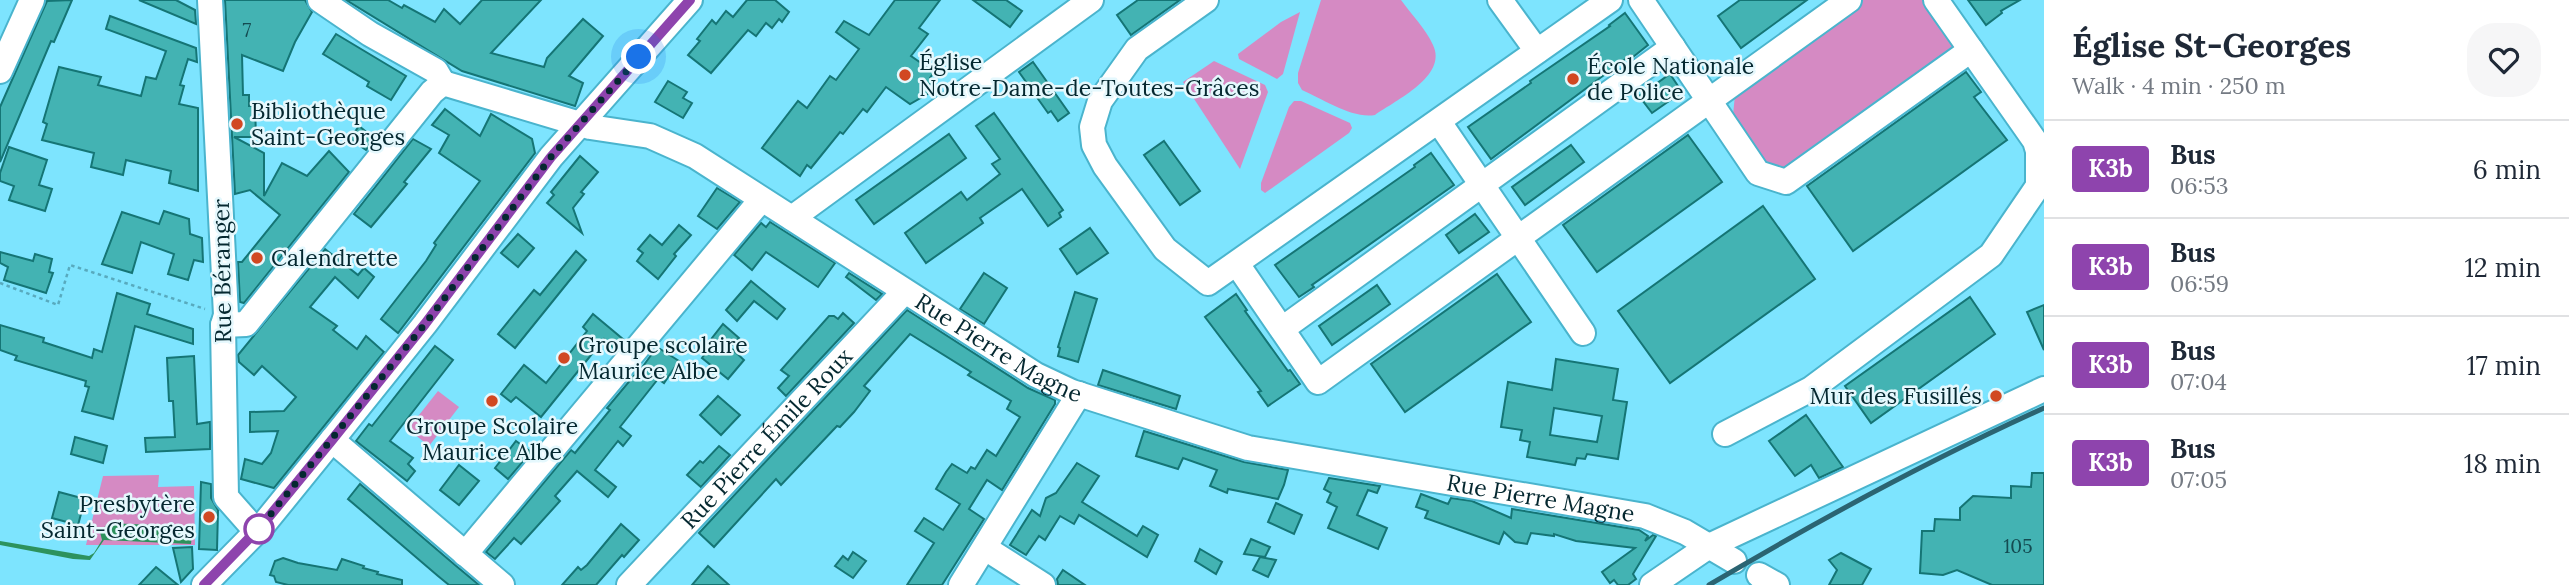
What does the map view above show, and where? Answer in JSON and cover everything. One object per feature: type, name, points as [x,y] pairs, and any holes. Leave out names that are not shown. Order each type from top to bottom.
[{"type":"street","points":[[0,71],[32,0]]},
{"type":"street","name":"Rue Béranger","points":[[210,0],[225,320],[226,497],[257,531]]},
{"type":"street","name":"Rue Pierre Magne","points":[[320,0],[370,34],[436,71],[443,83],[579,124],[650,136],[695,156],[1036,375],[1079,394],[1248,448],[1645,516],[1663,522],[1734,561]]},
{"type":"street","points":[[204,585],[226,576],[257,531],[425,324],[551,157],[690,0]]},
{"type":"street","points":[[792,218],[1091,0]]},
{"type":"street","points":[[1206,0],[1136,49],[1100,101],[1092,127],[1094,145],[1105,166],[1165,249],[1208,284],[1610,0]]},
{"type":"street","points":[[1500,0],[1537,51]]},
{"type":"street","points":[[1641,0],[1758,173],[1786,182],[1971,50]]},
{"type":"street","points":[[1237,264],[1318,382],[1849,0]]},
{"type":"street","points":[[1725,434],[1811,389],[1991,255],[2041,185],[2035,141],[1936,0]]},
{"type":"street","points":[[1282,329],[1673,47]]},
{"type":"street","points":[[225,320],[246,324],[423,102],[443,83]]},
{"type":"street","points":[[1439,122],[1583,333]]},
{"type":"street","points":[[466,554],[761,200]]},
{"type":"street","name":"Rue Pierre Émile Roux","points":[[629,585],[904,292]]},
{"type":"street","points":[[1652,585],[1709,546],[2044,389]]},
{"type":"street","points":[[961,585],[1079,394]]},
{"type":"street","points":[[332,440],[502,585]]},
{"type":"street","points":[[985,548],[1043,585]]},
{"type":"path","points":[[0,283],[58,305],[70,265],[225,320]]},
{"type":"shaded area","points":[[1321,0],[1401,0],[1433,45],[1436,56],[1427,77],[1375,115],[1347,111],[1302,90],[1298,83],[1298,73]]},
{"type":"shaded area","points":[[1863,0],[1924,0],[1956,47],[1789,174],[1769,168],[1733,115],[1735,95],[1742,87]]},
{"type":"shaded area","points":[[1300,12],[1283,74],[1277,79],[1239,59],[1238,54],[1281,22]]},
{"type":"shaded area","points":[[1214,61],[1265,85],[1268,92],[1240,169],[1183,82]]},
{"type":"shaded area","points":[[1294,101],[1301,101],[1350,123],[1352,128],[1349,133],[1265,193],[1261,190],[1261,183],[1289,107]]},
{"type":"shaded area","points":[[438,391],[459,407],[429,446],[408,429]]},
{"type":"shaded area","points":[[159,475],[158,487],[194,486],[195,545],[86,545],[103,476]]},
{"type":"shaded area","points":[[108,523],[177,526],[192,535],[191,544],[104,540],[90,560],[0,545],[0,541],[89,556],[102,540],[100,532]]},
{"type":"building","points":[[72,0],[54,42],[51,41],[0,162],[0,107],[47,1]]},
{"type":"building","points":[[139,0],[176,0],[195,10],[196,24]]},
{"type":"building","points":[[225,0],[305,0],[312,12],[283,71],[242,55],[243,95],[249,95],[249,106],[255,106],[256,137],[234,137],[264,153],[264,196],[282,163],[307,176],[329,151],[349,172],[244,303],[240,302],[238,262],[242,262],[280,215],[250,190],[235,194]]},
{"type":"building","points":[[346,0],[388,0],[402,8],[404,5],[435,22],[444,9],[460,24],[482,0],[541,0],[491,53],[544,67],[547,58],[583,19],[603,36],[569,76],[583,83],[575,106],[462,71]]},
{"type":"building","points":[[747,0],[775,0],[789,12],[782,22],[779,19],[772,28],[766,23],[756,36],[748,30],[711,73],[688,55],[712,20],[716,24],[726,11],[733,17]]},
{"type":"building","points":[[895,0],[940,0],[919,28],[928,34],[911,56],[934,72],[930,78],[931,92],[910,104],[886,87],[867,112],[863,109],[843,134],[840,132],[811,168],[807,165],[800,176],[762,148],[798,101],[807,108],[830,76],[836,80],[859,49],[836,32],[844,21],[869,35]]},
{"type":"building","points":[[973,0],[1006,0],[1022,11],[1010,27]]},
{"type":"building","points":[[1138,0],[1180,0],[1131,35],[1117,15]]},
{"type":"building","points":[[1740,0],[1807,0],[1741,48],[1718,16]]},
{"type":"building","points":[[1968,0],[2020,0],[2001,11],[2002,13],[1986,25]]},
{"type":"building","points":[[1625,13],[1648,45],[1491,159],[1468,127]]},
{"type":"building","points":[[110,16],[196,48],[197,62],[188,59],[180,85],[184,86],[179,104],[198,108],[198,191],[169,183],[171,171],[126,160],[123,175],[91,167],[94,153],[42,140],[47,124],[43,122],[59,67],[101,77],[98,85],[141,96],[146,77],[156,79],[166,51],[106,29]]},
{"type":"building","points":[[336,34],[406,76],[391,100],[367,86],[369,82],[323,54]]},
{"type":"building","points":[[1033,62],[1069,113],[1058,121],[1051,111],[1048,113],[1019,72]]},
{"type":"building","points":[[1966,72],[1981,92],[1974,97],[2007,140],[1853,251],[1807,186]]},
{"type":"building","points":[[1670,74],[1682,92],[1652,113],[1639,96]]},
{"type":"building","points":[[668,81],[687,92],[683,98],[692,103],[683,118],[655,102]]},
{"type":"building","points":[[445,109],[480,136],[491,114],[532,139],[535,153],[398,333],[381,319],[426,261],[436,245],[434,243],[480,181],[439,153],[449,135],[432,125]]},
{"type":"building","points":[[994,113],[1063,210],[1059,213],[1061,217],[1048,226],[1022,189],[980,218],[983,223],[926,263],[905,233],[961,192],[967,200],[1000,174],[992,164],[1000,159],[976,126]]},
{"type":"building","points":[[359,126],[375,139],[366,150],[350,139]]},
{"type":"building","points":[[949,134],[966,158],[874,224],[856,200]]},
{"type":"building","points":[[1688,135],[1722,182],[1597,272],[1563,225]]},
{"type":"building","points":[[413,139],[431,149],[404,182],[407,184],[371,227],[354,214]]},
{"type":"building","points":[[1164,141],[1200,191],[1180,205],[1144,155]]},
{"type":"building","points":[[1571,145],[1584,162],[1525,205],[1512,187]]},
{"type":"building","points":[[9,147],[47,160],[39,185],[52,189],[45,211],[9,200],[14,186],[0,181],[0,173]]},
{"type":"building","points":[[1431,153],[1454,185],[1312,285],[1314,287],[1299,297],[1275,265]]},
{"type":"building","points":[[580,156],[598,172],[581,192],[584,194],[573,208],[582,233],[547,203],[554,195],[551,192]]},
{"type":"building","points":[[717,188],[740,202],[717,229],[698,216]]},
{"type":"building","points":[[1763,206],[1815,279],[1670,383],[1618,311]]},
{"type":"building","points":[[164,211],[189,219],[190,234],[202,238],[203,262],[194,260],[188,280],[168,274],[174,254],[141,242],[132,273],[102,264],[122,212],[159,224]]},
{"type":"building","points":[[1475,214],[1489,232],[1459,253],[1446,235]]},
{"type":"building","points":[[770,222],[835,263],[818,287],[766,252],[752,270],[734,255],[761,223],[766,227]]},
{"type":"building","points":[[679,225],[691,235],[674,254],[676,256],[658,279],[637,261],[643,253],[638,249],[650,235],[662,245]]},
{"type":"building","points":[[1090,228],[1108,253],[1077,274],[1060,249]]},
{"type":"building","points":[[518,234],[534,248],[518,267],[501,253]]},
{"type":"building","points":[[325,249],[358,275],[364,268],[374,277],[358,298],[335,277],[310,307],[337,326],[333,330],[357,349],[366,336],[384,352],[274,488],[241,479],[245,459],[262,464],[271,453],[278,431],[250,432],[250,412],[284,411],[296,397],[262,366],[254,375],[239,362],[238,355]]},
{"type":"building","points":[[576,251],[586,260],[515,348],[498,334],[534,290],[540,295]]},
{"type":"building","points":[[0,252],[33,261],[35,254],[52,259],[49,272],[53,273],[46,293],[4,280],[8,267],[0,263]]},
{"type":"building","points":[[849,273],[882,294],[876,300],[846,277]]},
{"type":"building","points":[[984,273],[1007,288],[984,324],[960,309]]},
{"type":"building","points":[[1497,274],[1531,322],[1405,412],[1371,364]]},
{"type":"building","points":[[751,281],[785,309],[777,319],[754,301],[737,321],[726,310]]},
{"type":"building","points":[[1377,285],[1390,304],[1332,345],[1319,326]]},
{"type":"building","points":[[1075,292],[1097,299],[1078,362],[1058,356],[1058,347]]},
{"type":"building","points":[[117,293],[150,304],[147,314],[193,329],[193,344],[135,326],[113,419],[82,411],[89,387],[85,386],[86,381],[15,360],[17,356],[0,350],[0,325],[44,338],[43,342],[92,358],[94,349],[102,352]]},
{"type":"building","points":[[1236,294],[1247,310],[1245,311],[1300,384],[1268,406],[1258,392],[1261,391],[1205,317]]},
{"type":"building","points":[[1970,297],[1995,334],[1871,423],[1845,386]]},
{"type":"building","points":[[2044,305],[2044,350],[2027,312]]},
{"type":"building","points":[[907,310],[1028,388],[1055,400],[1002,490],[987,480],[969,509],[984,519],[942,585],[907,585],[934,543],[915,531],[924,518],[943,530],[960,504],[936,489],[946,472],[952,464],[967,473],[971,467],[975,469],[987,450],[996,456],[1020,417],[1007,409],[1011,401],[968,375],[971,372],[910,334],[864,386],[870,391],[854,412],[840,427],[837,426],[781,485],[776,479],[714,547],[699,533]]},
{"type":"building","points":[[843,313],[854,323],[786,396],[778,388],[789,376],[781,370],[829,316],[838,319]]},
{"type":"building","points":[[593,314],[624,340],[616,350],[604,339],[541,417],[516,397],[511,402],[501,394],[524,365],[546,383],[587,331],[583,327]]},
{"type":"building","points":[[723,324],[739,338],[730,347],[744,360],[728,379],[702,358]]},
{"type":"building","points":[[435,346],[453,360],[390,441],[413,458],[408,464],[415,471],[407,481],[356,441],[369,424],[372,426]]},
{"type":"building","points":[[657,347],[679,361],[664,383],[658,379],[620,427],[631,436],[623,446],[618,441],[595,470],[616,487],[608,497],[577,471],[555,496],[560,501],[521,544],[514,538],[495,559],[486,552],[571,450],[575,453],[610,410],[607,408]]},
{"type":"building","points":[[194,356],[197,424],[210,422],[210,449],[146,452],[145,438],[175,437],[173,401],[169,401],[167,358]]},
{"type":"building","points":[[1556,359],[1618,369],[1613,400],[1627,402],[1618,459],[1587,454],[1585,459],[1577,458],[1575,465],[1527,457],[1530,442],[1520,440],[1522,430],[1501,427],[1508,382],[1552,390]],"holes":[[[1554,408],[1602,416],[1597,442],[1550,435]]]},
{"type":"building","points":[[1103,370],[1180,396],[1176,409],[1098,385]]},
{"type":"building","points":[[718,396],[740,415],[721,435],[700,415]]},
{"type":"building","points":[[1806,415],[1843,467],[1819,478],[1811,465],[1795,476],[1769,441]]},
{"type":"building","points":[[1144,431],[1244,462],[1288,470],[1278,499],[1228,489],[1227,493],[1210,486],[1217,470],[1183,458],[1178,469],[1136,456]]},
{"type":"building","points":[[75,437],[107,446],[103,463],[71,454]]},
{"type":"building","points":[[516,441],[531,452],[508,479],[495,468]]},
{"type":"building","points":[[719,446],[730,455],[701,487],[687,475]]},
{"type":"building","points":[[1077,463],[1099,476],[1082,502],[1137,536],[1143,526],[1158,535],[1147,557],[1079,515],[1074,524],[1060,516],[1045,540],[1039,536],[1026,555],[1010,545],[1032,510],[1040,516],[1046,498],[1056,493]]},
{"type":"building","points":[[459,465],[479,481],[459,505],[440,490]]},
{"type":"building","points":[[2032,473],[2044,473],[2044,585],[1992,585],[1957,570],[1943,575],[1920,573],[1922,531],[1934,531],[1935,519],[1960,520],[1960,508],[1973,496],[2011,498],[2011,486],[2031,487]]},
{"type":"building","points":[[1329,478],[1380,486],[1377,493],[1368,490],[1357,515],[1387,528],[1378,549],[1328,528],[1337,507],[1327,502],[1331,493],[1324,489]]},
{"type":"building","name":"Presbytère Saint-Georges","points":[[201,482],[211,484],[211,498],[218,510],[217,550],[199,549]]},
{"type":"building","points":[[360,484],[479,585],[449,585],[438,576],[348,499]]},
{"type":"building","points":[[59,492],[85,499],[78,525],[52,518]]},
{"type":"building","points":[[1421,494],[1448,504],[1451,498],[1472,501],[1511,518],[1512,509],[1639,530],[1648,536],[1645,541],[1653,535],[1656,536],[1633,574],[1636,579],[1628,585],[1618,585],[1614,580],[1610,583],[1602,572],[1635,548],[1576,541],[1554,534],[1531,533],[1527,544],[1515,542],[1504,532],[1499,544],[1425,518],[1428,511],[1416,507]]},
{"type":"building","points":[[1276,503],[1302,515],[1294,534],[1268,522]]},
{"type":"building","points":[[621,524],[639,540],[624,557],[622,555],[596,585],[562,585],[578,567],[581,570],[587,565]]},
{"type":"building","points":[[1251,539],[1270,547],[1265,557],[1244,554]]},
{"type":"building","points":[[192,547],[193,569],[181,582],[173,548]]},
{"type":"building","points":[[1200,549],[1222,562],[1216,574],[1195,561]]},
{"type":"building","points":[[853,552],[866,561],[853,578],[835,566],[843,556],[848,560]]},
{"type":"building","points":[[1841,553],[1871,569],[1862,585],[1829,585],[1837,570],[1829,560]]},
{"type":"building","points":[[1260,557],[1276,560],[1268,577],[1253,570]]},
{"type":"building","points":[[283,558],[337,570],[342,559],[378,572],[377,574],[402,580],[402,585],[288,585],[276,582],[274,576],[270,575],[275,561]]},
{"type":"building","points":[[708,566],[729,585],[692,585]]},
{"type":"building","points":[[156,567],[178,585],[139,585]]},
{"type":"building","points":[[1063,570],[1085,585],[1058,585],[1057,579]]},
{"type":"railway","points":[[1709,585],[1874,492],[2044,408]]},
{"type":"bus line","name":"K3b","points":[[204,585],[263,524],[332,440],[425,324],[551,157],[690,0]]},
{"type":"place","name":"Église Notre-Dame-de-Toutes-Grâces","points":[[905,75]]},
{"type":"place","name":"École Nationale de Police","points":[[1573,79]]},
{"type":"place","name":"Bibliothèque Saint-Georges","points":[[237,124]]},
{"type":"place","name":"Calendrette","points":[[257,258]]},
{"type":"place","name":"Groupe scolaire Maurice Albe","points":[[564,358]]},
{"type":"place","name":"Mur des Fusillés","points":[[1996,396]]},
{"type":"place","name":"Groupe Scolaire Maurice Albe","points":[[492,401]]},
{"type":"place","name":"Presbytère Saint-Georges","points":[[209,517]]},
{"type":"route","points":[[259,529],[257,531],[425,324],[551,157],[639,57]]}]
